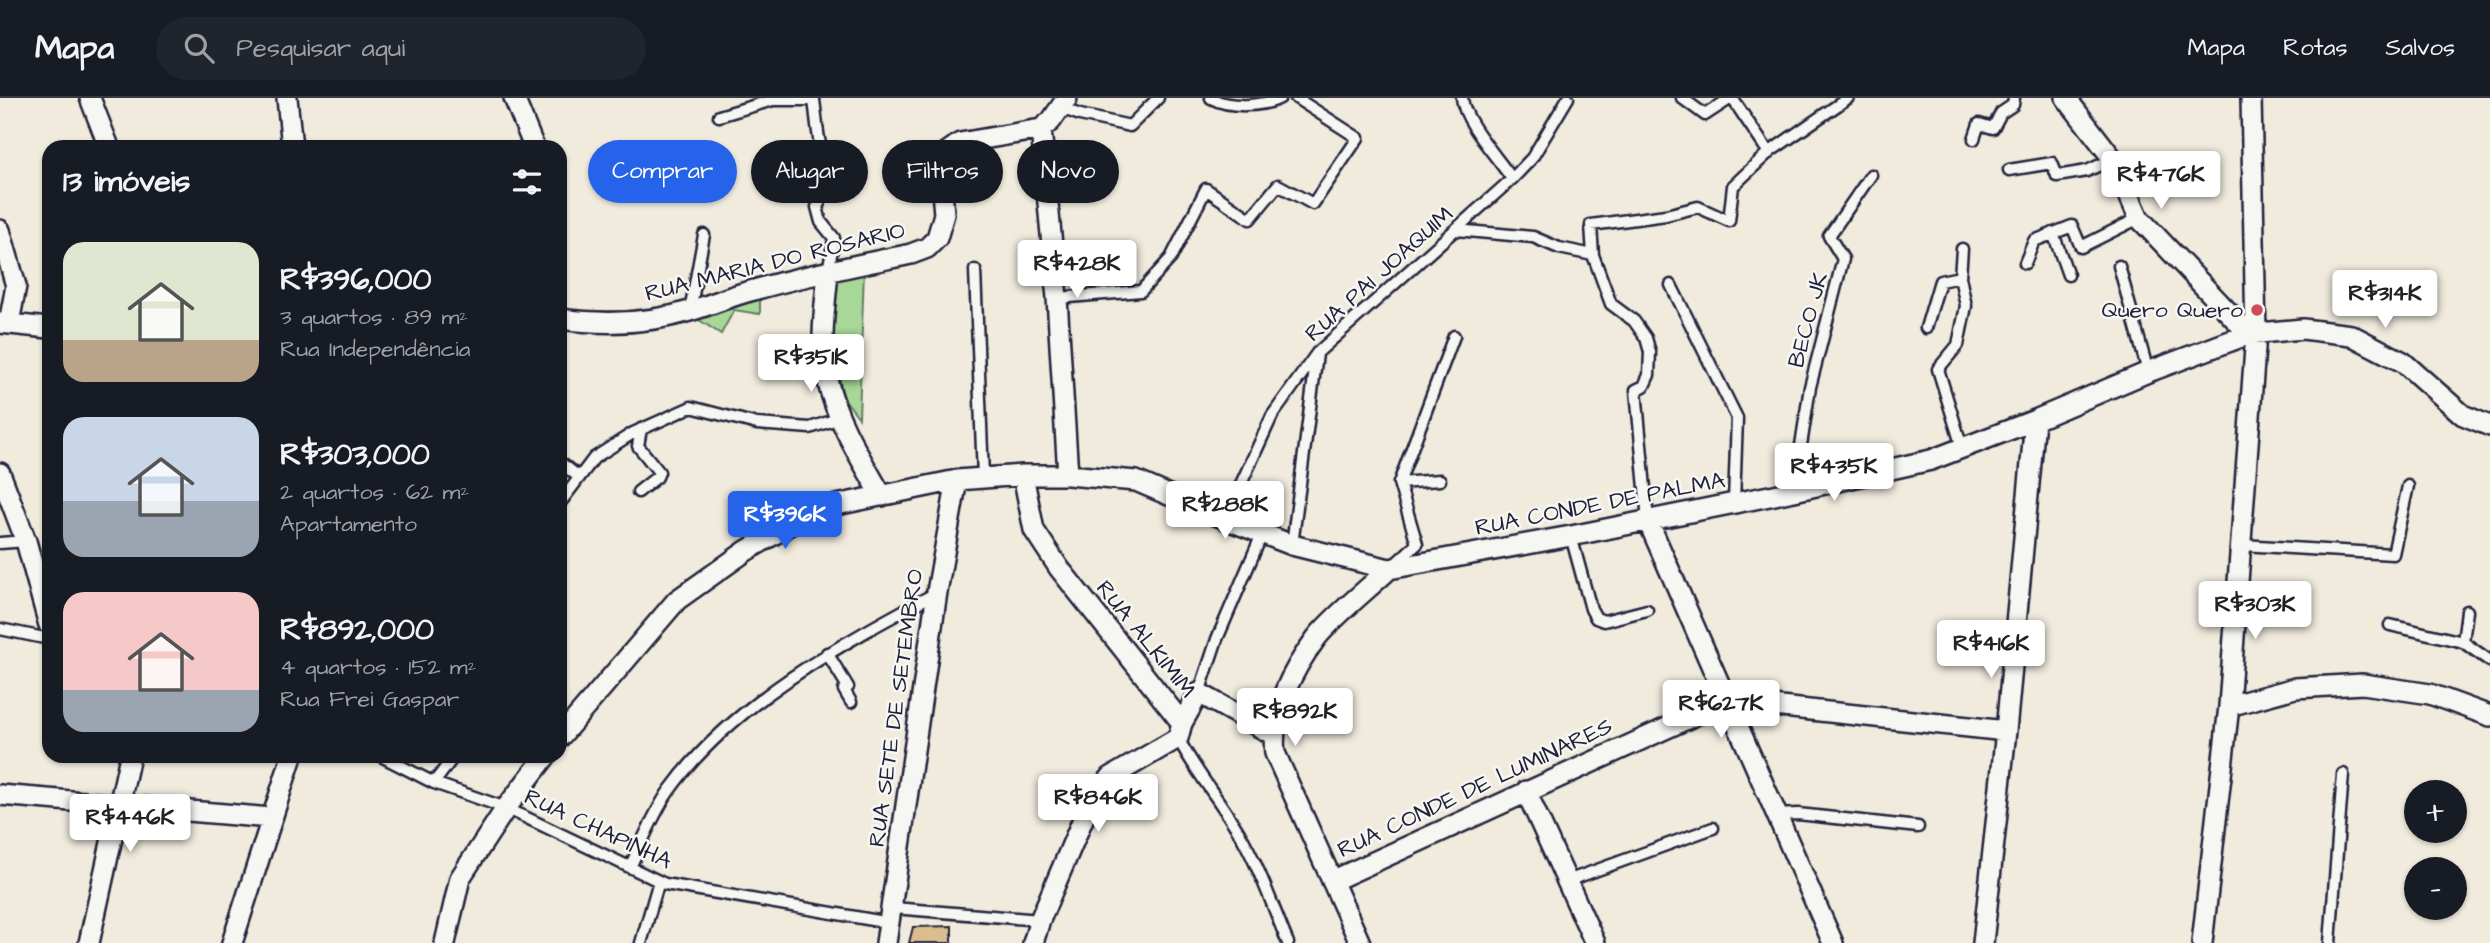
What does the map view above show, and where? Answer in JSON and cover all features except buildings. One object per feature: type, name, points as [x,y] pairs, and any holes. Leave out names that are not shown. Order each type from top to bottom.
[{"type":"street","points":[[90,98],[106,140]]},
{"type":"street","points":[[287,98],[291,140]]},
{"type":"street","points":[[514,98],[531,140]]},
{"type":"street","points":[[2066,98],[2113,159],[2139,218],[2253,334]]},
{"type":"street","points":[[2202,943],[2229,706],[2242,545],[2253,334],[2251,98]]},
{"type":"street","points":[[1064,103],[1051,121],[1041,129],[1057,298],[1068,475]]},
{"type":"street","name":"RUA MARIA DO ROSARIO","points":[[567,320],[620,323],[690,311],[754,289],[911,254],[927,248],[937,238],[944,214],[940,168],[946,153],[960,143],[1019,135],[1041,129]]},
{"type":"street","points":[[0,230],[16,286],[5,323],[42,327]]},
{"type":"street","points":[[828,272],[824,345],[827,378],[840,418],[882,496]]},
{"type":"street","name":"RUA CONDE DE PALMA","points":[[567,729],[677,600],[746,551],[817,509],[957,480],[1068,475],[1136,481],[1292,545],[1390,569],[1648,521],[1931,460],[2148,372],[2253,334],[2303,329],[2351,335],[2403,362],[2463,415],[2490,426]]},
{"type":"street","points":[[1983,943],[2035,420]]},
{"type":"street","points":[[0,473],[26,541],[42,599]]},
{"type":"street","name":"RUA ALKIMIM","points":[[1023,475],[1034,530],[1059,568],[1180,730]]},
{"type":"street","name":"RUA SETE DE SETEMBRO","points":[[886,943],[937,592],[957,480]]},
{"type":"street","points":[[1648,521],[1833,943]]},
{"type":"street","points":[[1360,943],[1275,753],[1272,734],[1286,687],[1318,636],[1390,569]]},
{"type":"street","points":[[2229,706],[2295,688],[2362,684],[2430,694],[2490,716]]},
{"type":"street","points":[[1033,943],[1040,919],[1088,805],[1111,777],[1180,730],[1199,693],[1272,734]]},
{"type":"street","points":[[1726,701],[2006,731]]},
{"type":"street","name":"RUA CONDE DE LUMINARES","points":[[1332,881],[1726,701]]},
{"type":"street","points":[[89,943],[129,763]]},
{"type":"street","points":[[232,943],[290,763]]},
{"type":"street","points":[[445,943],[460,878],[506,808],[541,763]]},
{"type":"street","points":[[1526,791],[1595,943]]},
{"type":"street","points":[[0,795],[271,818]]},
{"type":"lane","points":[[1064,103],[1130,126],[1158,98]]},
{"type":"lane","points":[[1211,98],[1251,105],[1280,98]]},
{"type":"lane","points":[[1057,298],[1141,291],[1171,258],[1206,189],[1250,219],[1278,185],[1313,204],[1359,138],[1296,98]]},
{"type":"lane","points":[[1462,98],[1480,136],[1512,179]]},
{"type":"lane","name":"RUA PAI JOAQUIM","points":[[1225,519],[1272,416],[1317,353],[1512,179],[1540,146],[1568,98]]},
{"type":"lane","points":[[1682,98],[1705,115],[1731,98],[1769,153]]},
{"type":"lane","points":[[1648,521],[1636,390],[1644,386],[1649,375],[1650,352],[1646,338],[1634,321],[1611,304],[1593,256],[1591,225],[1665,215],[1698,207],[1729,221],[1733,186],[1769,153],[1848,98]]},
{"type":"lane","points":[[1974,139],[1979,124],[1993,128],[2001,113],[2013,105],[2014,98]]},
{"type":"lane","points":[[719,116],[773,100],[815,99],[820,145],[828,169],[826,191],[817,207],[821,222],[834,238],[828,272]]},
{"type":"lane","points":[[2009,170],[2052,163],[2057,176],[2087,171],[2113,159]]},
{"type":"lane","name":"BECO JK","points":[[1794,491],[1810,387],[1843,259],[1829,236],[1871,175]]},
{"type":"lane","points":[[2025,264],[2034,241],[2053,233],[2072,226],[2081,247],[2139,218]]},
{"type":"lane","points":[[1456,230],[1533,237],[1559,248],[1593,256]]},
{"type":"lane","points":[[2053,233],[2068,275]]},
{"type":"lane","points":[[690,311],[704,235]]},
{"type":"lane","points":[[1962,249],[1960,277],[1966,306],[1958,345],[1938,369],[1962,447]]},
{"type":"lane","points":[[2119,265],[2148,372]]},
{"type":"lane","points":[[975,270],[983,477]]},
{"type":"lane","points":[[1926,328],[1940,281],[1960,277]]},
{"type":"lane","points":[[1671,285],[1737,418],[1734,502]]},
{"type":"lane","points":[[1390,569],[1417,544],[1399,483],[1454,336]]},
{"type":"lane","points":[[1292,545],[1317,353]]},
{"type":"lane","points":[[567,493],[594,458],[641,429],[691,407],[757,424],[810,428],[840,418]]},
{"type":"lane","points":[[638,492],[657,477],[659,472],[638,446],[641,429]]},
{"type":"lane","points":[[567,468],[579,477]]},
{"type":"lane","points":[[1399,483],[1440,480]]},
{"type":"lane","points":[[2242,545],[2393,554],[2408,486]]},
{"type":"lane","points":[[1199,693],[1217,639],[1263,533]]},
{"type":"lane","points":[[1571,536],[1591,609],[1596,618],[1604,621],[1647,610]]},
{"type":"lane","points":[[0,543],[26,541]]},
{"type":"lane","points":[[631,867],[668,792],[724,729],[827,653],[937,592]]},
{"type":"lane","points":[[2463,642],[2467,611]]},
{"type":"lane","points":[[2390,625],[2463,642],[2490,661]]},
{"type":"lane","points":[[0,629],[42,638]]},
{"type":"lane","points":[[827,653],[848,687],[844,690],[851,702]]},
{"type":"lane","name":"RUA ALKIMIM","points":[[1180,730],[1191,764],[1218,798],[1246,845],[1288,943]]},
{"type":"lane","name":"RUA CHAPINHA","points":[[394,763],[434,783],[506,808],[665,884],[892,915],[1040,919]]},
{"type":"lane","points":[[434,783],[449,763]]},
{"type":"lane","points":[[2330,943],[2343,774]]},
{"type":"lane","points":[[1776,815],[1798,814],[1918,827]]},
{"type":"lane","points":[[1567,881],[1713,828]]},
{"type":"lane","points":[[641,943],[659,881]]},
{"type":"green space","points":[[864,269],[859,418],[843,397],[832,335],[839,271]]},
{"type":"green space","points":[[760,293],[760,314],[734,310],[721,334],[696,318]]},
{"type":"place","name":"Quero Quero","points":[[2257,310]]}]
